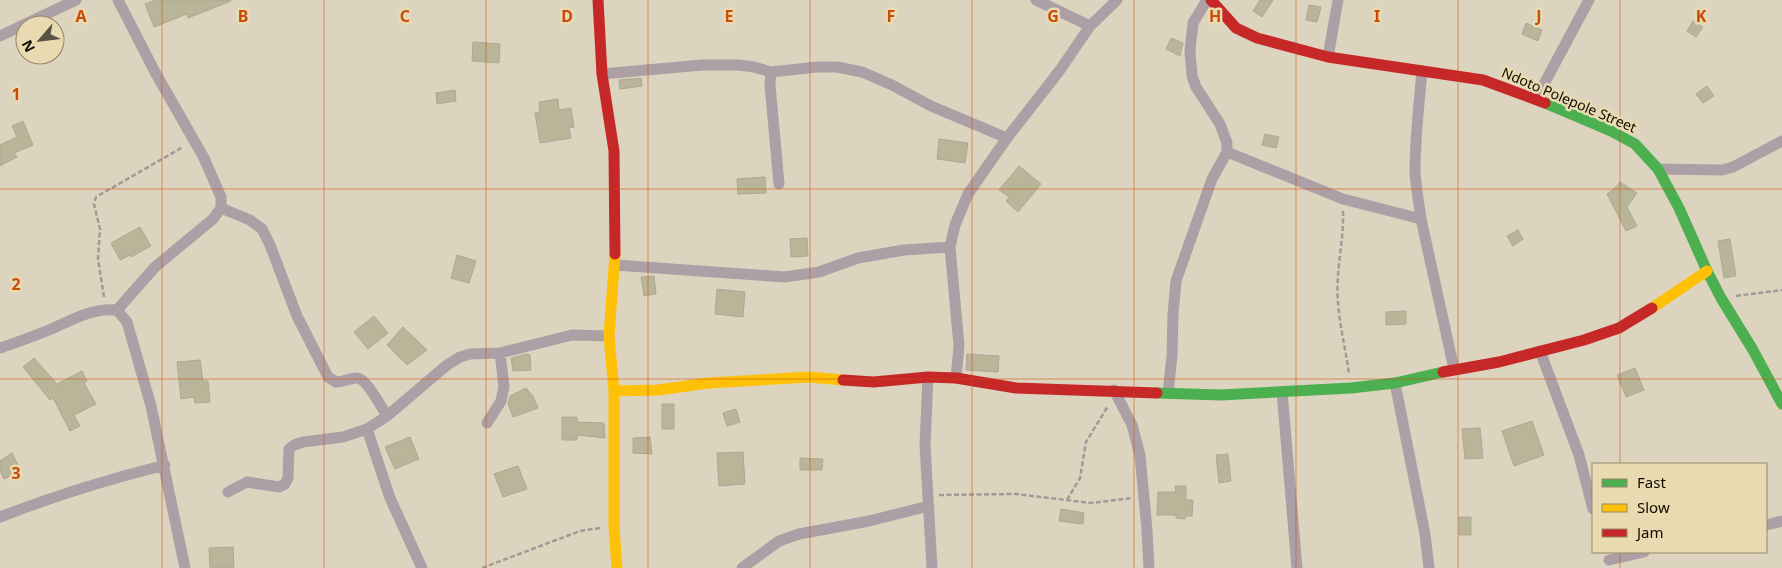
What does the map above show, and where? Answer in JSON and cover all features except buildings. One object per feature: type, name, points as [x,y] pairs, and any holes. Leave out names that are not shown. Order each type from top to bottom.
[{"type":"street","points":[[0,36],[76,0]]},
{"type":"street","points":[[0,348],[43,333],[93,311],[111,309],[155,267],[213,219],[221,208],[218,190],[194,140],[155,72],[118,0]]},
{"type":"street","points":[[598,0],[602,74],[614,152],[615,265],[609,336],[614,391],[616,459],[614,527],[617,568]]},
{"type":"street","points":[[1036,0],[1090,26]]},
{"type":"street","points":[[956,378],[959,346],[950,247],[955,225],[968,194],[1007,138],[1060,70],[1090,26],[1117,0]]},
{"type":"street","points":[[1168,392],[1176,281],[1212,179],[1227,152],[1227,143],[1220,124],[1196,87],[1192,76],[1190,51],[1193,23],[1209,0]]},
{"type":"street","name":"Ndoto Polepole Street","points":[[1209,0],[1236,28],[1282,46],[1328,56],[1483,80],[1536,99],[1611,131],[1635,144],[1658,169],[1679,208],[1721,298],[1781,399]]},
{"type":"street","points":[[1328,56],[1338,0]]},
{"type":"street","points":[[1536,99],[1590,0]]},
{"type":"street","points":[[602,74],[712,65],[746,66],[771,72],[817,67],[837,67],[862,72],[892,85],[930,106],[1007,138]]},
{"type":"street","points":[[1422,71],[1416,130],[1415,174],[1421,219],[1454,368]]},
{"type":"street","points":[[771,72],[770,86],[779,184]]},
{"type":"street","points":[[1658,169],[1722,170],[1734,167],[1782,141]]},
{"type":"street","points":[[1227,152],[1343,200],[1421,219]]},
{"type":"street","points":[[221,208],[250,220],[262,229],[297,316],[328,377],[336,382],[356,378],[362,380],[387,416]]},
{"type":"street","points":[[615,265],[785,277],[819,272],[858,258],[904,250],[950,247]]},
{"type":"street","points":[[614,391],[658,390],[708,383],[809,377],[874,382],[928,377],[956,378],[1016,388],[1221,395],[1351,388],[1394,383],[1454,368],[1499,362],[1584,340],[1619,328],[1707,271]]},
{"type":"street","points":[[111,309],[127,322],[151,406],[165,465],[185,568]]},
{"type":"street","points":[[228,492],[247,482],[279,487],[285,484],[288,478],[289,449],[294,445],[303,442],[343,437],[367,428],[387,416],[447,365],[460,357],[470,354],[500,353],[572,335],[609,336]]},
{"type":"street","points":[[1540,351],[1579,455],[1592,505]]},
{"type":"street","points":[[487,423],[501,401],[504,387],[500,353]]},
{"type":"street","points":[[928,377],[925,445],[932,568]]},
{"type":"street","points":[[1394,383],[1425,534],[1429,568]]},
{"type":"street","points":[[1115,392],[1132,425],[1140,456],[1149,568]]},
{"type":"street","points":[[1282,392],[1297,568]]},
{"type":"street","points":[[367,428],[390,498],[422,568]]},
{"type":"street","points":[[0,517],[72,492],[165,465]]},
{"type":"street","points":[[742,568],[779,541],[800,534],[869,521],[928,500]]},
{"type":"street","points":[[1767,525],[1782,521]]},
{"type":"street","points":[[1608,560],[1640,553]]},
{"type":"path","points":[[111,309],[98,259],[100,229],[94,204],[96,197],[194,140]]},
{"type":"path","points":[[1343,200],[1344,231],[1338,278],[1338,301],[1351,388]]},
{"type":"path","points":[[1721,298],[1782,290]]},
{"type":"path","points":[[1067,500],[1080,478],[1086,442],[1115,392]]},
{"type":"path","points":[[928,500],[1016,494],[1091,502],[1144,496]]},
{"type":"path","points":[[482,568],[580,531],[614,527]]},
{"type":"traffic: fast","points":[[1545,103],[1611,131],[1635,144],[1658,169],[1679,208],[1721,298],[1753,350],[1782,404]]},
{"type":"traffic: fast","points":[[1157,393],[1221,395],[1351,388],[1395,383],[1443,372]]},
{"type":"traffic: slow","points":[[615,254],[609,336],[614,391],[614,527],[617,568]]},
{"type":"traffic: slow","points":[[1652,308],[1707,271]]},
{"type":"traffic: slow","points":[[614,391],[658,390],[708,383],[809,377],[843,380]]},
{"type":"traffic: jam","points":[[598,0],[602,74],[614,151],[615,254]]},
{"type":"traffic: jam","points":[[1211,0],[1236,28],[1257,38],[1328,57],[1483,80],[1545,103]]},
{"type":"traffic: jam","points":[[1443,372],[1499,362],[1584,340],[1619,328],[1652,308]]},
{"type":"traffic: jam","points":[[843,380],[874,382],[928,377],[956,378],[1016,388],[1157,393]]}]
